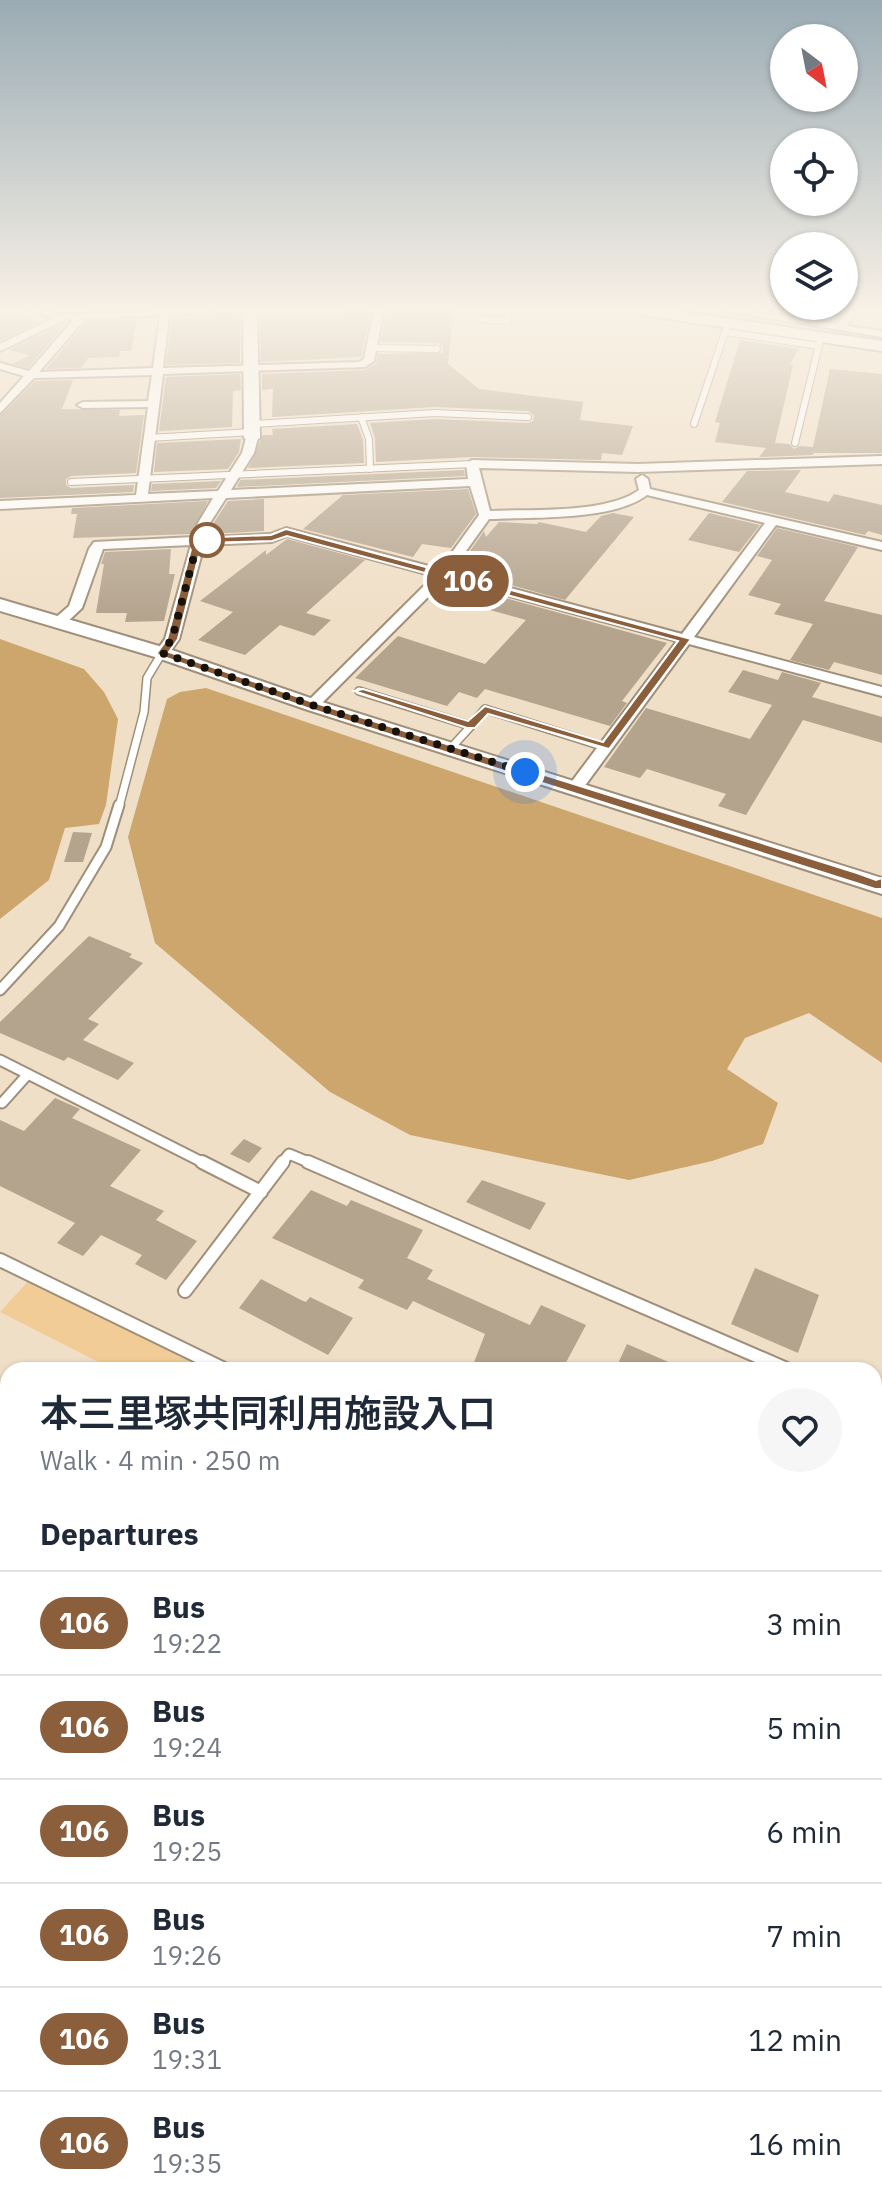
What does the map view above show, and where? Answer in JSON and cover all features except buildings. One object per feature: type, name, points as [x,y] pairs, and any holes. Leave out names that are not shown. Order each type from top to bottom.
[{"type":"street","points":[[142,497],[152,413]]},
{"type":"street","points":[[162,653],[172,639],[206,518],[252,446],[251,413]]},
{"type":"street","points":[[485,515],[472,464],[638,468],[882,460]]},
{"type":"street","points":[[485,515],[618,506],[641,498],[645,491],[638,468]]},
{"type":"street","points":[[0,505],[475,482]]},
{"type":"street","points":[[645,491],[882,546]]},
{"type":"street","points":[[312,705],[443,574],[485,515]]},
{"type":"street","points":[[575,788],[773,521]]},
{"type":"street","points":[[59,622],[75,608],[99,545],[272,538],[286,532],[882,692]]},
{"type":"street","points":[[0,605],[162,653],[312,705],[881,884]]},
{"type":"lane","points":[[148,438],[432,413]]},
{"type":"lane","points":[[437,413],[527,420],[529,413]]},
{"type":"lane","points":[[694,424],[697,413]]},
{"type":"lane","points":[[795,443],[802,413]]},
{"type":"lane","points":[[361,417],[369,439],[370,469]]},
{"type":"lane","points":[[71,482],[472,464]]},
{"type":"lane","points":[[0,990],[59,926],[106,847],[132,764],[144,712],[147,678],[162,653]]},
{"type":"lane","points":[[359,691],[471,726]]},
{"type":"lane","points":[[450,749],[485,709],[605,747]]},
{"type":"lane","points":[[0,1060],[261,1192]]},
{"type":"lane","points":[[2,1103],[28,1074]]},
{"type":"lane","points":[[185,1291],[289,1154],[770,1362]]},
{"type":"lane","points":[[0,1260],[210,1362]]},
{"type":"shaded area","points":[[0,639],[84,669],[104,692],[118,719],[106,805],[99,824],[65,828],[49,880],[0,919]]},
{"type":"shaded area","points":[[206,688],[882,918],[882,1063],[809,1013],[745,1038],[727,1069],[778,1103],[763,1144],[712,1161],[629,1180],[410,1135],[330,1092],[155,943],[128,837],[167,699],[180,692]]},
{"type":"shaded area","points":[[31,1278],[193,1362],[98,1362],[0,1312]]},
{"type":"bus line","name":"106","points":[[359,691],[471,726],[485,709],[605,747],[685,639],[286,532],[272,538],[198,541],[172,639],[162,653],[312,705],[852,877],[880,885],[882,881]]},
{"type":"route","points":[[207,540],[198,541],[172,639],[162,653],[312,705],[525,772]]}]
